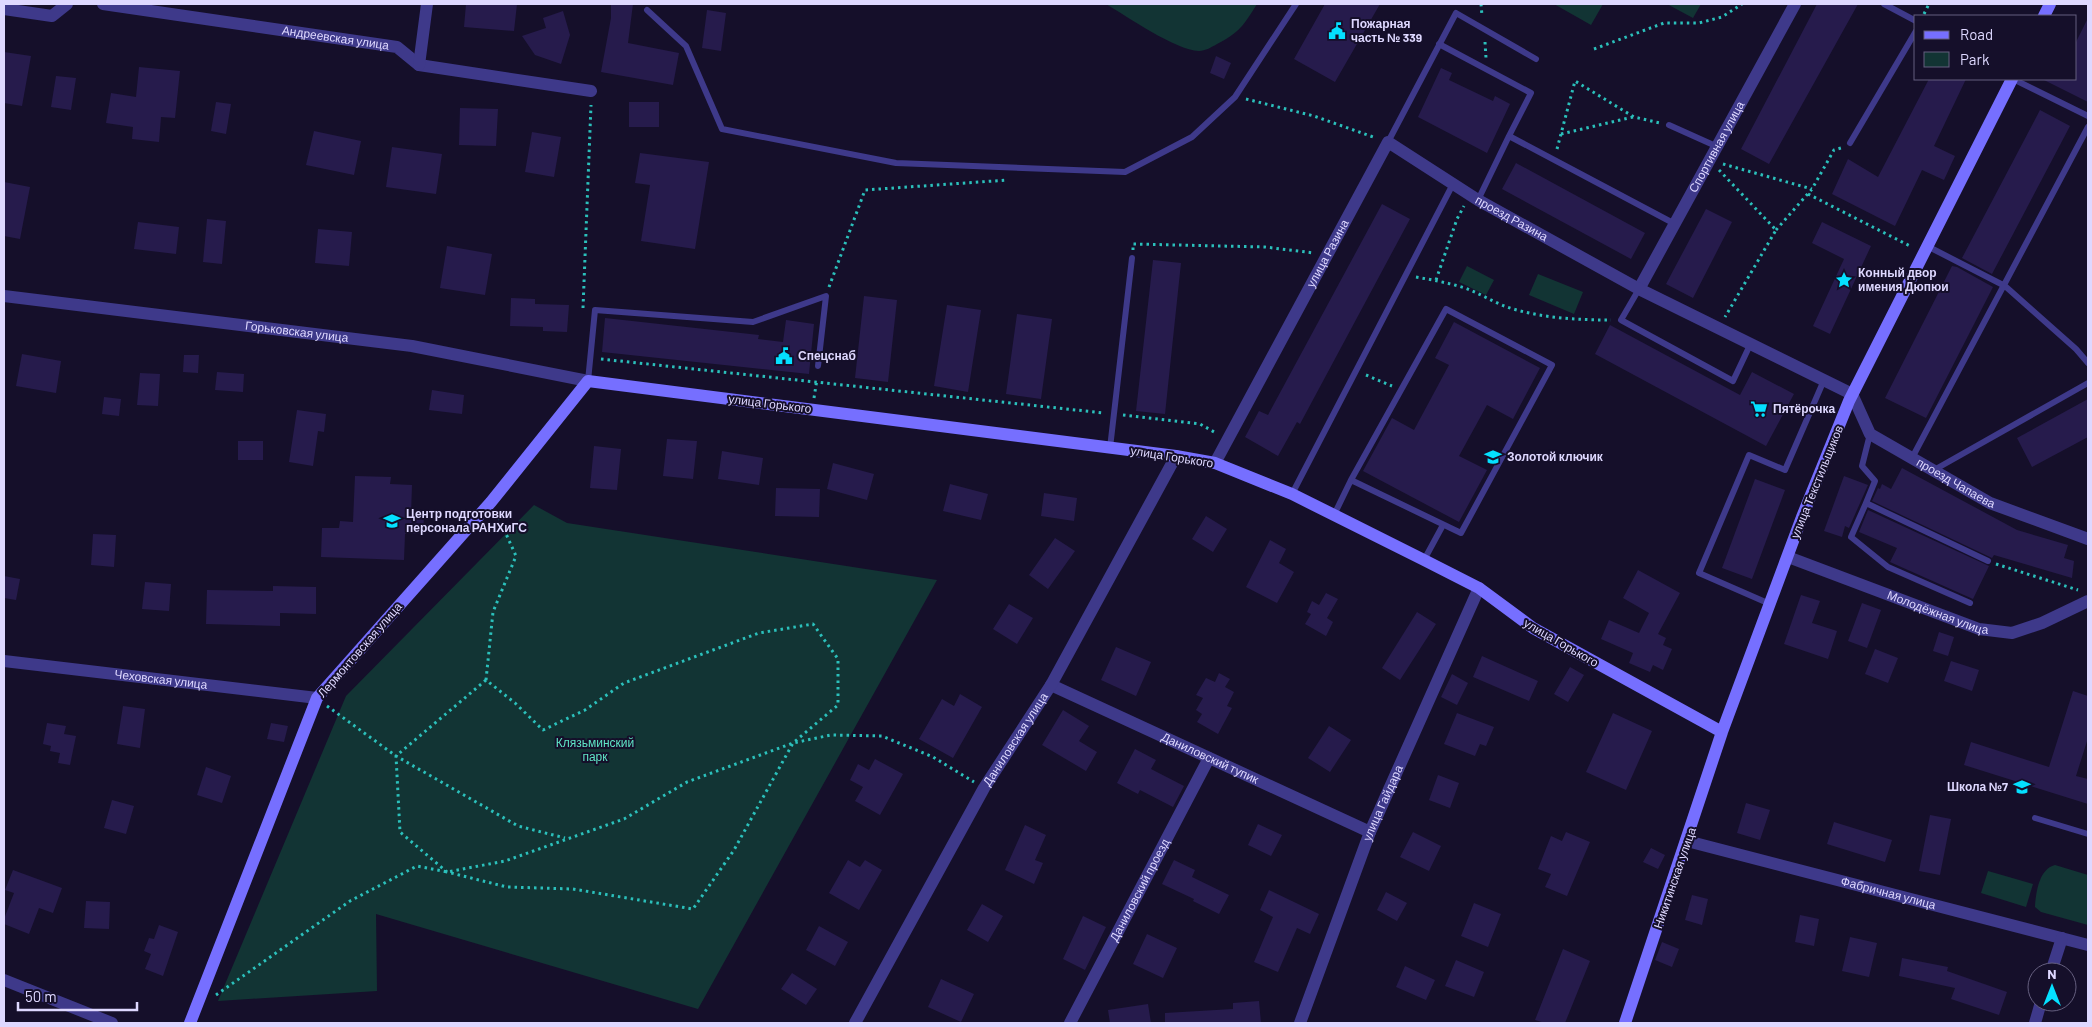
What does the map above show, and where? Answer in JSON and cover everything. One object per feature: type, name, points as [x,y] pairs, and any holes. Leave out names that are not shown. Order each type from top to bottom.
[{"type":"street","points":[[4,9],[52,16],[67,4]]},
{"type":"street","name":"Андреевская улица","points":[[103,4],[397,47],[419,66]]},
{"type":"street","points":[[427,4],[419,66],[591,92]]},
{"type":"street","name":"Спортивная улица","points":[[1639,289],[1795,4]]},
{"type":"street","name":"улица Текстильщиков","points":[[1722,732],[1852,394],[2011,80]]},
{"type":"street","name":"проезд Разина","points":[[1388,142],[1453,184],[1472,201],[1639,289],[1852,394]]},
{"type":"street","name":"улица Разина","points":[[1215,463],[1388,142]]},
{"type":"street","name":"Горьковская улица","points":[[4,296],[412,346],[588,381]]},
{"type":"street","name":"улица Горького","points":[[588,381],[1176,456],[1215,463],[1292,494],[1478,588],[1533,628],[1722,732]]},
{"type":"street","name":"Лермонтовская улица","points":[[190,1023],[317,698],[491,502],[588,381]]},
{"type":"street","points":[[1852,394],[1870,434]]},
{"type":"street","name":"проезд Чапаева","points":[[1870,434],[1990,503],[2088,539]]},
{"type":"street","name":"Даниловская улица","points":[[856,1023],[984,788],[1051,684],[1176,456]]},
{"type":"street","name":"Молодёжная улица","points":[[1788,557],[1979,629],[2012,633],[2042,623],[2088,601]]},
{"type":"street","name":"улица Гайдара","points":[[1300,1023],[1370,832],[1478,588]]},
{"type":"street","name":"Чеховская улица","points":[[4,661],[317,698]]},
{"type":"street","name":"Даниловский тупик","points":[[1051,684],[1370,832]]},
{"type":"street","name":"Никитинская улица","points":[[1625,1023],[1722,732]]},
{"type":"street","name":"Даниловский проезд","points":[[1070,1023],[1209,758]]},
{"type":"street","name":"Фабричная улица","points":[[1687,841],[2088,946]]},
{"type":"street","points":[[2054,962],[2062,938]]},
{"type":"street","points":[[4,980],[112,1023]]},
{"type":"lane","points":[[646,10],[686,46],[722,128],[896,164],[1125,172],[1192,137],[1236,97],[1296,4]]},
{"type":"lane","points":[[1884,4],[1914,20]]},
{"type":"lane","name":"улица Разина","points":[[1388,142],[1456,13],[1483,29]]},
{"type":"lane","points":[[1483,29],[1536,59]]},
{"type":"lane","points":[[1850,143],[1914,34]]},
{"type":"lane","points":[[1439,44],[1531,93],[1472,201]]},
{"type":"lane","points":[[2014,80],[2088,116]]},
{"type":"lane","points":[[1669,125],[1718,147]]},
{"type":"lane","points":[[1912,458],[2088,127]]},
{"type":"lane","points":[[1509,136],[1676,224]]},
{"type":"lane","points":[[1292,494],[1453,184]]},
{"type":"lane","points":[[1926,250],[2005,286],[2076,349],[2088,363]]},
{"type":"lane","points":[[1110,448],[1132,258]]},
{"type":"lane","points":[[1639,289],[1621,320],[1733,381],[1750,345]]},
{"type":"lane","points":[[588,381],[595,310],[753,322],[826,296],[818,366]]},
{"type":"lane","points":[[1334,515],[1351,480],[1446,309],[1552,365],[1461,532],[1351,480]]},
{"type":"lane","points":[[1770,604],[1699,573],[1749,455],[1785,470],[1824,380]]},
{"type":"lane","points":[[1934,470],[2088,383]]},
{"type":"lane","points":[[1870,434],[1862,466],[1875,481],[1850,537],[1888,567],[1970,603]]},
{"type":"lane","points":[[1866,503],[1988,561]]},
{"type":"lane","points":[[1424,560],[1443,525]]},
{"type":"lane","points":[[2035,818],[2088,834]]},
{"type":"path","points":[[1481,4],[1488,70]]},
{"type":"path","points":[[1594,48],[1664,23],[1699,23],[1722,17],[1742,4]]},
{"type":"path","points":[[1554,160],[1575,81],[1634,117],[1669,125]]},
{"type":"path","points":[[583,312],[591,92]]},
{"type":"path","points":[[1236,97],[1314,116],[1388,142]]},
{"type":"path","points":[[1561,134],[1634,117]]},
{"type":"path","points":[[1718,329],[1776,230],[1812,189],[1834,150],[1850,143]]},
{"type":"path","points":[[1710,160],[1812,189]]},
{"type":"path","points":[[1710,160],[1776,230]]},
{"type":"path","points":[[826,296],[865,190],[1011,179]]},
{"type":"path","points":[[1808,194],[1926,250]]},
{"type":"path","points":[[1436,280],[1457,219],[1472,201]]},
{"type":"path","points":[[1132,258],[1134,244],[1264,247],[1328,254]]},
{"type":"path","points":[[1405,276],[1436,280],[1466,289],[1508,307],[1546,316],[1580,320],[1621,320]]},
{"type":"path","points":[[590,358],[1200,424],[1228,439]]},
{"type":"path","points":[[812,410],[818,366]]},
{"type":"path","points":[[1356,370],[1396,388]]},
{"type":"path","points":[[396,756],[486,680],[493,612],[516,556],[491,502]]},
{"type":"path","points":[[1988,561],[2079,590]]},
{"type":"path","points":[[195,1010],[350,901],[417,866],[507,887],[573,890],[693,909],[734,850],[793,743],[838,705],[838,659],[813,624],[759,634],[624,683],[585,710],[543,730],[486,680]]},
{"type":"path","points":[[317,698],[396,756],[518,826],[566,839]]},
{"type":"path","points":[[447,872],[505,861],[624,818],[687,782],[793,743],[831,735],[882,736],[933,757],[984,788]]},
{"type":"path","points":[[396,756],[400,832],[447,872]]},
{"type":"green space","points":[[1106,4],[1257,4],[1236,32],[1211,48],[1199,51],[1177,45],[1165,39]]},
{"type":"green space","points":[[1554,4],[1603,4],[1591,25]]},
{"type":"green space","points":[[1667,4],[1701,4],[1693,18]]},
{"type":"green space","points":[[1467,266],[1494,280],[1486,295],[1459,282]]},
{"type":"green space","points":[[1538,274],[1583,292],[1574,314],[1529,295]]},
{"type":"green space","name":"Клязьминский парк","points":[[534,505],[567,523],[937,580],[698,1009],[376,914],[377,991],[218,1001],[346,696]]},
{"type":"green space","points":[[2055,865],[2088,875],[2088,925],[2041,912],[2035,907],[2039,882],[2045,871]]},
{"type":"green space","points":[[1988,871],[2033,884],[2026,907],[1981,893]]},
{"type":"building","points":[[466,4],[517,4],[514,31],[464,27]]},
{"type":"building","points":[[611,4],[633,4],[628,43],[679,53],[673,85],[601,72],[611,18]]},
{"type":"building","name":"Пожарная часть № 339","points":[[1325,4],[1380,4],[1335,82],[1294,59]]},
{"type":"building","points":[[1817,4],[1858,4],[1769,164],[1741,149]]},
{"type":"building","points":[[707,10],[726,13],[721,51],[702,48]]},
{"type":"building","points":[[563,11],[570,35],[561,64],[535,55],[522,36],[546,28],[543,18]]},
{"type":"building","points":[[2088,18],[2088,102],[2044,80],[2077,80],[2077,40]]},
{"type":"building","points":[[4,52],[31,56],[22,106],[4,103]]},
{"type":"building","points":[[1216,56],[1231,63],[1224,79],[1210,73]]},
{"type":"building","points":[[139,67],[180,71],[175,118],[161,117],[159,142],[132,139],[133,127],[106,123],[111,93],[136,97]]},
{"type":"building","points":[[1441,68],[1452,73],[1449,80],[1493,101],[1495,96],[1510,104],[1487,153],[1418,117]]},
{"type":"building","points":[[56,76],[76,78],[71,110],[51,107]]},
{"type":"building","points":[[1928,80],[1966,80],[1934,146],[1955,156],[1944,180],[1922,170],[1895,226],[1832,194],[1848,159],[1878,177]]},
{"type":"building","points":[[216,102],[231,104],[226,134],[211,131]]},
{"type":"building","points":[[629,102],[659,102],[659,127],[629,127]]},
{"type":"building","points":[[460,108],[498,109],[496,146],[459,145]]},
{"type":"building","points":[[2040,110],[2070,126],[1992,274],[1962,258]]},
{"type":"building","points":[[314,131],[361,141],[354,175],[306,165]]},
{"type":"building","points":[[532,132],[561,137],[554,177],[525,172]]},
{"type":"building","points":[[392,147],[442,154],[436,194],[386,187]]},
{"type":"building","points":[[640,153],[709,162],[695,249],[641,241],[650,185],[635,183]]},
{"type":"building","points":[[1516,163],[1645,233],[1631,259],[1502,189]]},
{"type":"building","points":[[4,182],[30,187],[20,239],[4,236]]},
{"type":"building","points":[[1382,204],[1410,219],[1300,424],[1297,422],[1278,456],[1245,437],[1259,411],[1268,415]]},
{"type":"building","points":[[1706,209],[1732,222],[1693,298],[1666,284]]},
{"type":"building","points":[[207,219],[226,221],[222,264],[203,262]]},
{"type":"building","points":[[138,222],[179,227],[176,254],[134,249]]},
{"type":"building","points":[[1822,222],[1871,246],[1830,334],[1813,326],[1844,259],[1812,243]]},
{"type":"building","points":[[318,229],[352,232],[349,266],[315,263]]},
{"type":"building","points":[[447,246],[492,254],[485,295],[440,288]]},
{"type":"building","points":[[1153,260],[1181,263],[1165,414],[1136,411]]},
{"type":"building","points":[[1952,266],[1993,287],[1926,418],[1885,398]]},
{"type":"building","points":[[864,296],[897,300],[888,382],[855,378]]},
{"type":"building","points":[[511,298],[535,299],[535,304],[569,305],[567,332],[543,331],[543,327],[510,326]]},
{"type":"building","points":[[947,305],[981,310],[968,392],[934,386]]},
{"type":"building","points":[[1017,314],[1052,319],[1041,399],[1006,394]]},
{"type":"building","points":[[605,318],[759,335],[758,339],[783,342],[786,320],[814,324],[809,374],[602,352]]},
{"type":"building","points":[[1454,322],[1540,368],[1513,419],[1487,405],[1459,456],[1487,470],[1459,522],[1363,471],[1392,418],[1414,430],[1449,365],[1435,358]]},
{"type":"building","points":[[1610,325],[1740,395],[1752,372],[1794,394],[1766,446],[1595,354]]},
{"type":"building","points":[[22,354],[61,361],[56,393],[16,386]]},
{"type":"building","points":[[184,355],[199,355],[198,373],[183,372]]},
{"type":"building","points":[[217,372],[244,374],[243,392],[215,390]]},
{"type":"building","points":[[140,373],[160,374],[158,406],[137,405]]},
{"type":"building","points":[[432,390],[464,395],[462,414],[429,410]]},
{"type":"building","points":[[104,397],[121,399],[119,416],[102,414]]},
{"type":"building","points":[[2088,399],[2088,437],[2032,467],[2017,438]]},
{"type":"building","points":[[297,410],[326,414],[324,432],[318,431],[313,466],[289,462]]},
{"type":"building","points":[[667,439],[697,441],[693,479],[663,476]]},
{"type":"building","points":[[238,441],[263,441],[263,460],[238,460]]},
{"type":"building","points":[[594,446],[621,449],[617,490],[590,488]]},
{"type":"building","points":[[722,451],[763,458],[759,485],[718,479]]},
{"type":"building","points":[[833,463],[874,474],[867,500],[827,489]]},
{"type":"building","points":[[1902,468],[2017,530],[2068,545],[2064,558],[2074,561],[2072,578],[1994,555],[1992,558],[1872,501],[1882,484],[1891,489]]},
{"type":"building","points":[[355,476],[391,477],[390,484],[412,485],[411,515],[424,515],[423,534],[405,534],[404,560],[321,557],[322,528],[339,528],[340,521],[353,522]]},
{"type":"building","points":[[1844,476],[1868,485],[1849,528],[1845,526],[1842,537],[1824,531]]},
{"type":"building","points":[[1755,479],[1785,490],[1752,579],[1722,568]]},
{"type":"building","points":[[950,484],[988,494],[981,520],[943,511]]},
{"type":"building","points":[[776,488],[820,489],[819,517],[775,516]]},
{"type":"building","points":[[1044,493],[1077,498],[1074,521],[1041,516]]},
{"type":"building","points":[[1868,510],[1989,566],[1973,599],[1890,562],[1897,548],[1859,532]]},
{"type":"building","points":[[1206,516],[1227,529],[1213,552],[1192,539]]},
{"type":"building","points":[[93,534],[116,535],[114,567],[91,565]]},
{"type":"building","points":[[1055,538],[1075,551],[1048,589],[1029,575]]},
{"type":"building","points":[[1270,540],[1286,549],[1279,563],[1294,572],[1277,603],[1246,587]]},
{"type":"building","points":[[1638,570],[1680,593],[1658,634],[1666,638],[1663,645],[1672,649],[1663,670],[1653,665],[1650,672],[1629,663],[1633,653],[1601,639],[1609,620],[1639,633],[1649,613],[1623,598]]},
{"type":"building","points":[[4,576],[20,579],[16,600],[4,598]]},
{"type":"building","points":[[145,582],[171,584],[169,611],[142,609]]},
{"type":"building","points":[[273,586],[316,587],[316,614],[280,613],[280,626],[206,624],[207,590],[273,591]]},
{"type":"building","points":[[1326,593],[1338,599],[1327,618],[1333,622],[1326,636],[1305,624],[1311,614],[1307,612],[1312,601],[1319,605]]},
{"type":"building","points":[[1801,595],[1820,601],[1812,623],[1837,631],[1828,659],[1784,644]]},
{"type":"building","points":[[1862,603],[1881,610],[1867,648],[1848,641]]},
{"type":"building","points":[[1009,604],[1033,618],[1017,644],[993,629]]},
{"type":"building","points":[[1417,612],[1436,624],[1400,680],[1382,668]]},
{"type":"building","points":[[1939,632],[1954,637],[1948,656],[1933,651]]},
{"type":"building","points":[[1116,647],[1151,662],[1136,696],[1101,680]]},
{"type":"building","points":[[1875,649],[1898,658],[1888,683],[1865,674]]},
{"type":"building","points":[[1482,656],[1538,681],[1529,701],[1473,677]]},
{"type":"building","points":[[1951,661],[1979,670],[1972,691],[1944,681]]},
{"type":"building","points":[[1570,667],[1584,675],[1568,702],[1554,694]]},
{"type":"building","points":[[1219,673],[1230,679],[1225,687],[1234,692],[1227,706],[1232,708],[1218,734],[1197,722],[1202,714],[1196,710],[1203,698],[1196,695],[1206,678],[1215,682]]},
{"type":"building","points":[[1452,674],[1468,683],[1457,705],[1441,697]]},
{"type":"building","points":[[2073,691],[2088,696],[2088,738],[2076,776],[2088,779],[2088,804],[1964,765],[1971,742],[2049,767]]},
{"type":"building","points":[[960,694],[982,707],[953,758],[919,739],[942,699],[954,706]]},
{"type":"building","points":[[123,706],[145,709],[140,748],[117,744]]},
{"type":"building","points":[[1063,710],[1089,726],[1079,741],[1097,752],[1086,771],[1042,745]]},
{"type":"building","points":[[1457,713],[1494,727],[1486,746],[1480,744],[1475,756],[1444,744]]},
{"type":"building","points":[[1613,713],[1652,731],[1626,790],[1586,772]]},
{"type":"building","points":[[47,723],[66,726],[64,734],[76,736],[70,765],[58,763],[60,753],[50,751],[51,746],[43,744]]},
{"type":"building","points":[[271,723],[288,726],[284,742],[267,739]]},
{"type":"building","points":[[1329,726],[1351,740],[1330,772],[1308,758]]},
{"type":"building","points":[[1135,749],[1156,760],[1151,769],[1184,786],[1173,807],[1140,790],[1138,794],[1117,783]]},
{"type":"building","points":[[875,759],[903,774],[880,815],[855,801],[863,787],[850,780],[858,764],[869,770]]},
{"type":"building","points":[[206,767],[231,776],[222,803],[197,795]]},
{"type":"building","points":[[1438,775],[1459,783],[1450,808],[1429,800]]},
{"type":"building","points":[[112,800],[134,806],[126,834],[104,828]]},
{"type":"building","points":[[1746,803],[1770,810],[1760,840],[1737,833]]},
{"type":"building","points":[[1930,815],[1951,819],[1940,875],[1919,871]]},
{"type":"building","points":[[1834,822],[1892,840],[1885,862],[1827,844]]},
{"type":"building","points":[[1258,824],[1282,835],[1271,856],[1248,845]]},
{"type":"building","points":[[1025,825],[1046,835],[1035,860],[1043,863],[1034,884],[1005,870]]},
{"type":"building","points":[[1413,832],[1441,846],[1429,871],[1400,857]]},
{"type":"building","points":[[1566,832],[1590,842],[1567,896],[1545,887],[1551,874],[1538,869],[1551,836],[1562,841]]},
{"type":"building","points":[[1651,848],[1665,855],[1658,869],[1643,862]]},
{"type":"building","points":[[848,860],[860,867],[865,860],[882,870],[859,910],[829,893]]},
{"type":"building","points":[[1174,860],[1195,870],[1192,877],[1229,895],[1219,914],[1193,901],[1194,899],[1162,884]]},
{"type":"building","points":[[13,870],[62,888],[53,913],[39,908],[29,934],[4,924],[4,919],[14,893],[5,890]]},
{"type":"building","points":[[1269,890],[1319,914],[1310,934],[1297,928],[1278,972],[1254,962],[1273,917],[1260,910]]},
{"type":"building","points":[[1386,892],[1407,903],[1397,921],[1377,910]]},
{"type":"building","points":[[1692,895],[1708,899],[1702,925],[1685,920]]},
{"type":"building","points":[[86,901],[110,902],[109,929],[84,928]]},
{"type":"building","points":[[1474,903],[1501,914],[1488,947],[1461,936]]},
{"type":"building","points":[[982,904],[1003,916],[988,942],[967,930]]},
{"type":"building","points":[[1800,915],[1819,919],[1814,946],[1795,942]]},
{"type":"building","points":[[1083,916],[1106,927],[1085,970],[1063,959]]},
{"type":"building","points":[[159,925],[178,932],[163,976],[145,969],[151,954],[144,951],[149,938],[154,939]]},
{"type":"building","points":[[819,926],[848,942],[835,966],[806,950]]},
{"type":"building","points":[[1147,934],[1177,948],[1163,978],[1133,964]]},
{"type":"building","points":[[1850,937],[1877,943],[1869,977],[1842,971]]},
{"type":"building","points":[[1662,942],[1679,949],[1672,967],[1655,960]]},
{"type":"building","points":[[1563,949],[1590,961],[1565,1023],[1545,1023],[1535,1020]]},
{"type":"building","points":[[1902,958],[1948,967],[1947,971],[2007,992],[1999,1015],[1951,999],[1955,988],[1899,976]]},
{"type":"building","points":[[1456,960],[1484,972],[1474,997],[1445,986]]},
{"type":"building","points":[[1405,966],[1435,980],[1426,1000],[1396,987]]},
{"type":"building","points":[[792,973],[817,989],[806,1005],[781,989]]},
{"type":"building","points":[[941,979],[974,994],[961,1022],[928,1007]]},
{"type":"building","points":[[1259,1001],[1261,1023],[1165,1023],[1165,1013],[1233,1009],[1233,1003]]},
{"type":"building","points":[[1148,1004],[1151,1023],[1110,1023],[1108,1010]]},
{"type":"place","name":"Пожарная часть № 339","points":[[1337,31]]},
{"type":"place","name":"Конный двор имения Дюпюи","points":[[1844,280]]},
{"type":"place","name":"Спецснаб","points":[[784,356]]},
{"type":"place","name":"Пятёрочка","points":[[1759,409]]},
{"type":"place","name":"Золотой ключик","points":[[1493,457]]},
{"type":"place","name":"Центр подготовки персонала РАНХиГС","points":[[392,521]]},
{"type":"place","name":"Школа №7","points":[[2022,787]]}]
